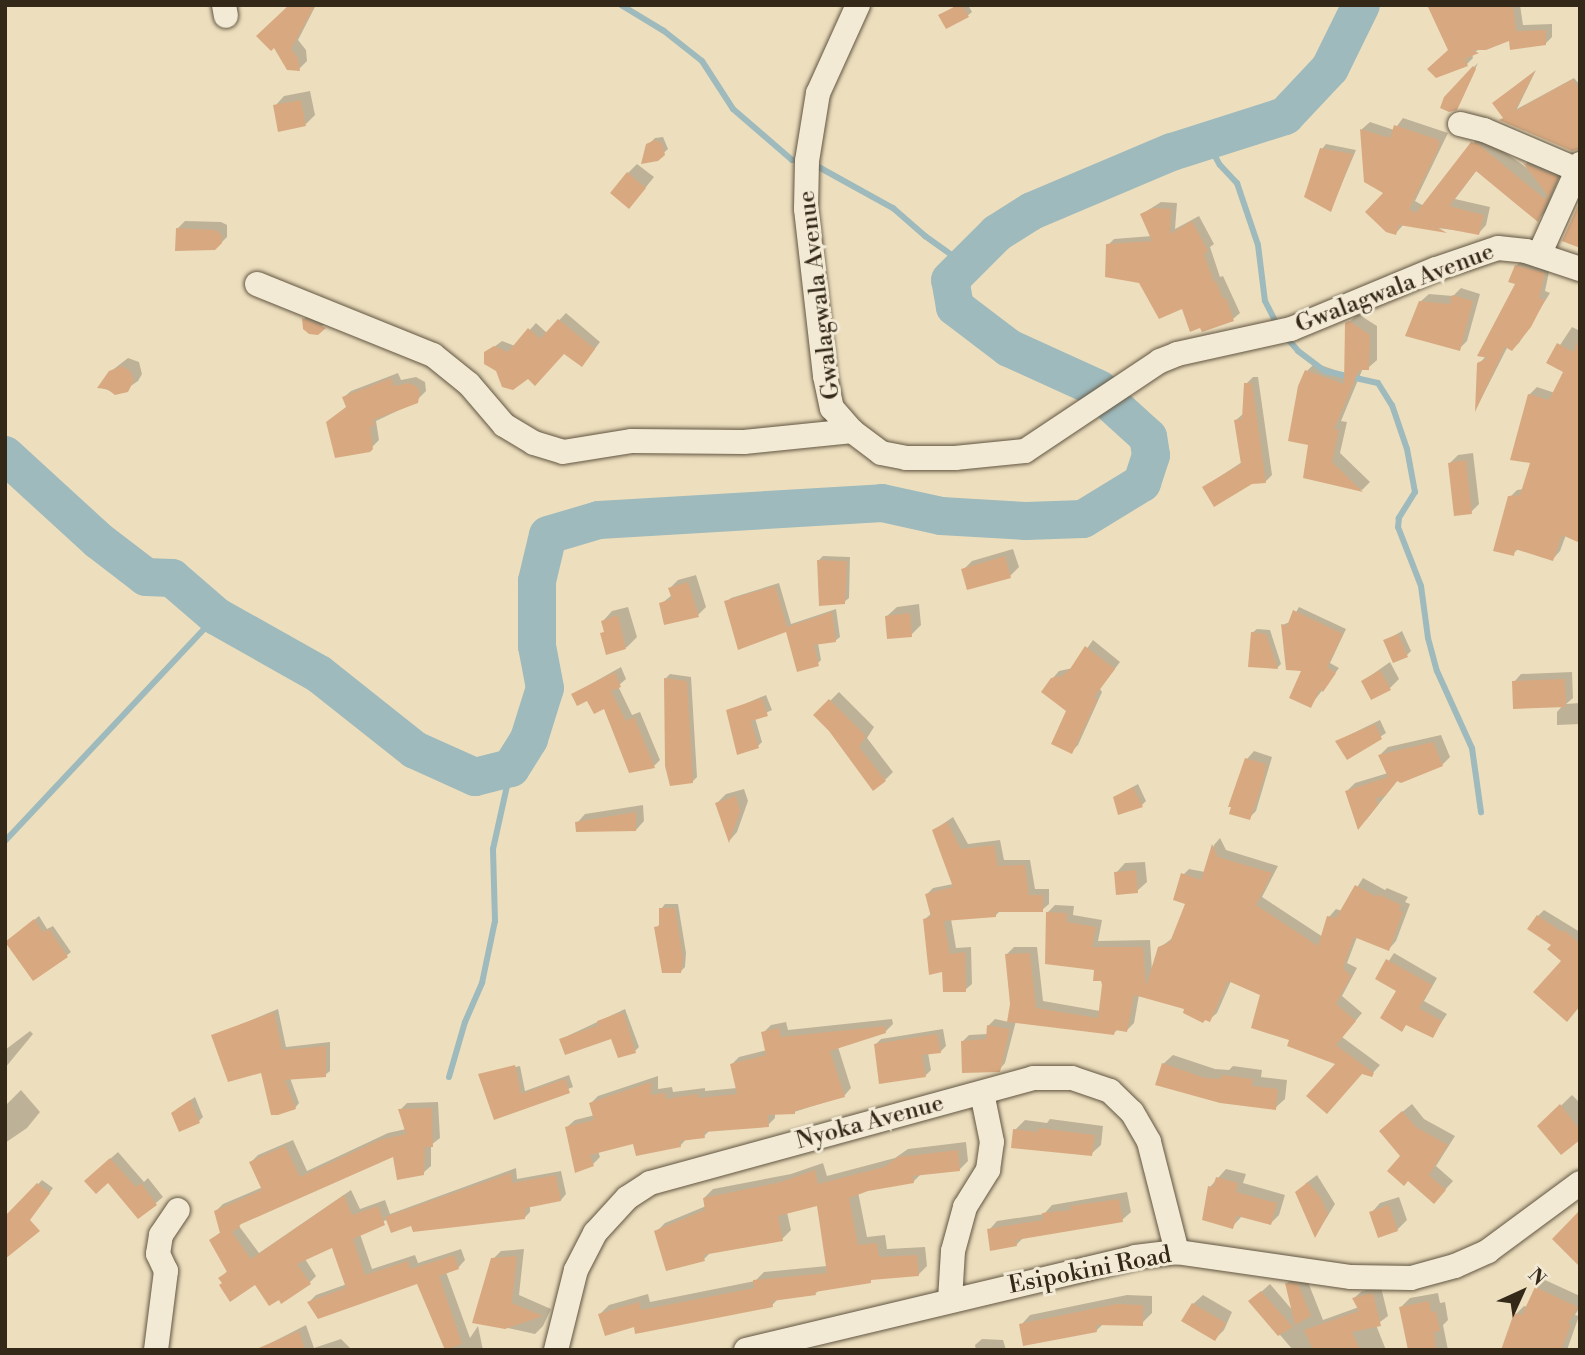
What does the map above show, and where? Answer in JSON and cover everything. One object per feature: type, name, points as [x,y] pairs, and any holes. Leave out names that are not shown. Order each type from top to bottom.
[{"type":"street","name":"Gwalagwala Avenue","points":[[858,5],[817,93],[807,161],[806,197],[825,376],[832,408],[852,431],[881,453],[906,458],[955,458],[1026,451],[1160,361],[1177,354],[1291,329],[1436,269],[1498,248],[1539,255],[1580,269]]},
{"type":"street","points":[[1460,124],[1485,130],[1579,167],[1539,255]]},
{"type":"street","points":[[257,284],[433,355],[469,384],[504,425],[534,443],[563,452],[632,441],[744,442],[852,431]]},
{"type":"street","name":"Nyoka Avenue","points":[[556,1350],[576,1270],[595,1233],[619,1206],[650,1183],[1033,1078],[1072,1078],[1110,1091],[1121,1099],[1142,1127],[1149,1142],[1177,1252]]},
{"type":"street","points":[[950,1300],[953,1251],[965,1208],[988,1170],[992,1142],[982,1093]]},
{"type":"street","name":"Esipokini Road","points":[[746,1350],[1135,1257],[1177,1252],[1351,1277],[1411,1278],[1455,1266],[1488,1251],[1580,1183]]},
{"type":"street","points":[[156,1350],[166,1271],[158,1254],[162,1234],[178,1210]]},
{"type":"building","points":[[289,5],[315,5],[291,49],[298,58],[300,71],[287,70],[274,48],[271,51],[256,36]]},
{"type":"building","points":[[962,5],[969,17],[946,29],[938,15]]},
{"type":"building","points":[[1427,5],[1513,5],[1516,31],[1546,30],[1546,45],[1510,50],[1509,41],[1486,50],[1472,50],[1479,53],[1465,59],[1468,66],[1436,78],[1427,69],[1448,50]]},
{"type":"building","points":[[1473,66],[1476,69],[1457,110],[1449,112],[1440,108],[1444,97]]},
{"type":"building","points":[[1535,71],[1515,111],[1573,79],[1580,91],[1580,149],[1572,151],[1499,120],[1503,118],[1492,103]]},
{"type":"building","points":[[301,100],[306,126],[278,132],[273,105]]},
{"type":"building","points":[[1394,125],[1439,140],[1439,147],[1409,209],[1416,213],[1471,142],[1478,144],[1545,199],[1548,196],[1523,163],[1558,177],[1538,222],[1476,171],[1449,206],[1484,215],[1479,235],[1437,227],[1447,233],[1399,225],[1396,235],[1386,232],[1365,212],[1383,193],[1364,182],[1360,129],[1390,138]]},
{"type":"building","points":[[655,140],[662,143],[665,155],[658,161],[641,164],[646,144]]},
{"type":"building","points":[[1320,148],[1353,154],[1331,212],[1304,197]]},
{"type":"building","points":[[627,172],[646,188],[629,209],[610,193]]},
{"type":"building","points":[[1580,201],[1580,248],[1562,241]]},
{"type":"building","points":[[1153,208],[1171,209],[1170,234],[1192,221],[1208,251],[1204,254],[1214,282],[1216,281],[1223,299],[1226,298],[1234,321],[1202,332],[1200,328],[1190,332],[1182,309],[1159,319],[1139,283],[1105,277],[1106,244],[1152,241],[1140,214]]},
{"type":"building","points":[[176,228],[216,230],[222,236],[222,243],[215,250],[175,251]]},
{"type":"building","points":[[1515,265],[1545,273],[1539,298],[1545,300],[1531,327],[1512,351],[1505,347],[1475,412],[1477,363],[1488,358],[1477,356],[1515,284],[1508,282]]},
{"type":"building","points":[[1452,295],[1473,301],[1460,351],[1405,336],[1419,301],[1450,304]]},
{"type":"building","points":[[302,318],[326,328],[318,335],[309,334],[303,329]]},
{"type":"building","points":[[558,319],[595,349],[582,367],[564,354],[535,386],[528,379],[513,390],[502,387],[496,371],[484,364],[484,352],[494,346],[508,352],[528,328],[540,339]]},
{"type":"building","points":[[1349,321],[1370,335],[1369,370],[1359,370],[1334,429],[1339,430],[1332,462],[1363,492],[1303,478],[1308,445],[1288,441],[1298,386],[1305,370],[1344,384],[1345,323]]},
{"type":"building","points":[[1580,337],[1580,543],[1562,535],[1553,561],[1515,549],[1514,556],[1493,551],[1508,496],[1520,495],[1530,463],[1510,460],[1528,394],[1549,400],[1563,372],[1546,363],[1557,343],[1573,352]]},
{"type":"building","points":[[122,366],[130,371],[134,380],[128,392],[115,395],[107,389],[97,388],[109,371]]},
{"type":"building","points":[[391,378],[394,386],[409,383],[416,386],[420,392],[418,403],[373,420],[375,425],[370,427],[373,449],[370,452],[335,458],[326,422],[346,407],[342,397]]},
{"type":"building","points":[[1244,383],[1252,383],[1266,483],[1252,484],[1214,507],[1202,487],[1241,464],[1234,420],[1242,419]]},
{"type":"building","points":[[1466,460],[1472,514],[1454,516],[1448,463]]},
{"type":"building","points":[[1005,556],[1011,578],[967,590],[961,569]]},
{"type":"building","points":[[817,560],[847,561],[845,604],[819,606]]},
{"type":"building","points":[[688,582],[699,617],[664,625],[659,603],[672,599],[668,588]]},
{"type":"building","points":[[775,586],[787,627],[832,612],[836,642],[814,645],[819,666],[797,672],[786,632],[738,650],[724,601]]},
{"type":"building","points":[[1293,610],[1343,634],[1327,667],[1336,673],[1323,692],[1320,689],[1311,708],[1289,698],[1301,671],[1286,670],[1281,624],[1287,626]]},
{"type":"building","points":[[910,613],[912,637],[887,639],[885,616]]},
{"type":"building","points":[[618,615],[626,649],[606,655],[600,633],[604,632],[601,621]]},
{"type":"building","points":[[1251,632],[1266,634],[1278,669],[1248,667]]},
{"type":"building","points":[[1398,634],[1408,657],[1393,663],[1383,640]]},
{"type":"building","points":[[1085,646],[1115,669],[1094,697],[1097,700],[1072,754],[1051,744],[1066,711],[1041,692],[1051,678],[1062,676],[1070,669]]},
{"type":"building","points":[[1380,670],[1391,690],[1371,700],[1361,681]]},
{"type":"building","points":[[615,672],[621,687],[611,691],[626,721],[634,717],[655,768],[629,773],[604,709],[594,714],[587,701],[577,706],[571,694]]},
{"type":"building","points":[[664,678],[687,681],[693,783],[670,786],[665,766]]},
{"type":"building","points":[[1565,679],[1566,707],[1513,709],[1512,681]]},
{"type":"building","points":[[762,698],[768,716],[751,721],[759,748],[737,755],[726,710]]},
{"type":"building","points":[[829,699],[866,736],[859,747],[886,781],[873,791],[829,731],[813,715]]},
{"type":"building","points":[[1375,724],[1382,739],[1347,760],[1335,741]]},
{"type":"building","points":[[1433,742],[1443,766],[1401,783],[1397,781],[1385,796],[1376,798],[1378,805],[1358,830],[1345,791],[1388,777],[1378,755]]},
{"type":"building","points":[[1245,758],[1266,764],[1250,820],[1229,814],[1231,807],[1228,807]]},
{"type":"building","points":[[1133,787],[1143,807],[1118,815],[1113,797]]},
{"type":"building","points":[[736,796],[740,811],[729,843],[715,803]]},
{"type":"building","points":[[636,812],[636,831],[576,832],[575,822]]},
{"type":"building","points":[[947,822],[961,849],[994,845],[998,866],[1025,865],[1029,895],[1043,895],[1043,912],[996,912],[996,917],[944,921],[950,954],[965,952],[966,992],[943,992],[942,972],[929,975],[923,919],[931,917],[925,894],[953,887],[932,830]]},
{"type":"building","points":[[1212,844],[1218,857],[1272,873],[1256,905],[1318,946],[1327,916],[1336,918],[1355,885],[1377,897],[1378,894],[1401,905],[1399,910],[1403,912],[1389,951],[1354,937],[1343,968],[1351,976],[1336,1004],[1356,1021],[1336,1045],[1374,1073],[1372,1077],[1362,1074],[1327,1114],[1306,1096],[1335,1064],[1287,1046],[1289,1040],[1251,1028],[1260,995],[1228,981],[1210,1022],[1205,1020],[1203,1023],[1183,1013],[1184,1009],[1134,995],[1127,1032],[1115,1030],[1114,1035],[1007,1022],[1010,1004],[1005,954],[1030,953],[1036,1008],[1098,1018],[1102,985],[1101,981],[1093,981],[1094,970],[1045,964],[1046,912],[1067,913],[1067,922],[1096,927],[1092,947],[1143,947],[1146,986],[1158,947],[1170,942],[1185,904],[1173,900],[1181,873],[1201,880]]},
{"type":"building","points":[[1136,870],[1138,893],[1116,895],[1114,872]]},
{"type":"building","points":[[659,908],[675,908],[683,959],[681,973],[662,973],[654,927],[659,926]]},
{"type":"building","points":[[1537,915],[1562,932],[1564,930],[1578,942],[1580,940],[1580,1006],[1567,1022],[1533,992],[1561,961],[1547,949],[1551,945],[1527,929]]},
{"type":"building","points":[[34,919],[43,932],[49,929],[68,957],[33,981],[5,942]]},
{"type":"building","points":[[1386,959],[1432,985],[1419,1008],[1442,1021],[1433,1038],[1406,1025],[1402,1032],[1380,1018],[1396,991],[1375,979]]},
{"type":"building","points":[[274,1012],[282,1050],[326,1046],[326,1077],[285,1080],[296,1109],[278,1115],[271,1115],[261,1073],[228,1082],[211,1035]]},
{"type":"building","points":[[619,1013],[624,1014],[636,1053],[618,1058],[611,1039],[565,1055],[559,1039],[599,1025],[597,1021]]},
{"type":"building","points":[[987,1025],[1010,1029],[1000,1072],[962,1073],[961,1041],[986,1039]]},
{"type":"building","points":[[885,1026],[886,1033],[830,1051],[845,1097],[795,1111],[795,1114],[768,1115],[769,1127],[704,1132],[705,1138],[680,1141],[681,1147],[636,1156],[633,1144],[590,1155],[594,1166],[575,1173],[565,1127],[594,1120],[589,1103],[651,1082],[651,1095],[665,1093],[666,1099],[698,1094],[698,1098],[737,1094],[730,1064],[766,1055],[761,1032],[779,1028],[781,1037]]},
{"type":"building","points":[[937,1034],[941,1053],[922,1055],[926,1077],[879,1084],[874,1044]]},
{"type":"building","points":[[1162,1063],[1205,1078],[1220,1079],[1222,1075],[1253,1079],[1252,1086],[1278,1089],[1276,1110],[1220,1103],[1155,1085]]},
{"type":"building","points":[[515,1065],[521,1094],[565,1079],[570,1093],[494,1120],[478,1074]]},
{"type":"building","points":[[190,1100],[200,1123],[179,1132],[171,1113]]},
{"type":"building","points":[[1560,1104],[1580,1130],[1580,1140],[1561,1155],[1537,1126]]},
{"type":"building","points":[[432,1108],[433,1147],[425,1147],[424,1175],[397,1180],[393,1157],[239,1225],[240,1227],[232,1232],[251,1259],[344,1195],[352,1215],[378,1206],[385,1225],[353,1239],[365,1275],[408,1261],[411,1269],[454,1255],[459,1269],[439,1276],[462,1344],[445,1350],[417,1284],[318,1319],[307,1302],[346,1288],[332,1248],[297,1264],[311,1284],[281,1304],[279,1300],[269,1306],[255,1285],[230,1302],[219,1285],[222,1283],[218,1278],[227,1272],[209,1240],[220,1233],[214,1211],[262,1190],[249,1162],[285,1146],[300,1177],[379,1140],[406,1134],[398,1109]]},
{"type":"building","points":[[1402,1111],[1416,1127],[1448,1145],[1429,1175],[1446,1190],[1434,1204],[1408,1181],[1404,1186],[1387,1171],[1400,1156],[1379,1131]]},
{"type":"building","points":[[1039,1128],[1095,1135],[1092,1156],[1011,1148],[1013,1129],[1038,1132]]},
{"type":"building","points":[[958,1150],[960,1171],[913,1176],[914,1183],[868,1191],[849,1198],[858,1245],[877,1243],[879,1257],[917,1255],[919,1276],[871,1280],[871,1283],[815,1292],[816,1295],[772,1301],[773,1307],[635,1334],[634,1327],[605,1336],[598,1314],[639,1302],[641,1310],[754,1288],[753,1280],[827,1273],[817,1206],[778,1216],[783,1241],[703,1255],[705,1261],[666,1271],[654,1231],[705,1210],[703,1198],[781,1182],[815,1170],[818,1184],[884,1167],[898,1157]]},
{"type":"building","points":[[110,1158],[136,1187],[141,1183],[157,1205],[138,1219],[108,1183],[96,1194],[84,1181]]},
{"type":"building","points":[[511,1173],[512,1183],[556,1175],[561,1201],[526,1208],[525,1219],[413,1232],[411,1226],[391,1233],[385,1217]]},
{"type":"building","points":[[1216,1177],[1238,1183],[1236,1192],[1277,1203],[1271,1225],[1237,1216],[1233,1229],[1202,1220],[1208,1186],[1213,1187]]},
{"type":"building","points":[[1308,1182],[1321,1198],[1328,1214],[1315,1238],[1295,1192]]},
{"type":"building","points":[[37,1183],[50,1193],[30,1220],[40,1231],[5,1259],[5,1216]]},
{"type":"building","points":[[1119,1199],[1123,1222],[1016,1240],[1017,1246],[990,1251],[987,1229],[1043,1220],[1042,1213],[1071,1210],[1070,1206]]},
{"type":"building","points":[[1389,1205],[1398,1231],[1378,1238],[1369,1212]]},
{"type":"building","points":[[1580,1210],[1580,1267],[1552,1239]]},
{"type":"building","points":[[517,1256],[512,1303],[543,1316],[505,1329],[472,1323],[491,1258]]},
{"type":"building","points":[[1285,1283],[1298,1284],[1311,1316],[1295,1325]]},
{"type":"building","points":[[1535,1287],[1578,1307],[1568,1323],[1571,1325],[1561,1350],[1501,1350],[1514,1313],[1522,1315]]},
{"type":"building","points":[[1261,1291],[1293,1327],[1278,1336],[1248,1301]]},
{"type":"building","points":[[1373,1293],[1381,1326],[1352,1332],[1360,1350],[1313,1350],[1304,1330],[1359,1311],[1352,1298]]},
{"type":"building","points":[[1429,1301],[1431,1312],[1436,1311],[1440,1331],[1434,1332],[1436,1350],[1408,1350],[1399,1307]]},
{"type":"building","points":[[1192,1303],[1226,1323],[1215,1341],[1181,1321]]},
{"type":"building","points":[[1116,1304],[1143,1305],[1143,1326],[1096,1325],[1097,1332],[1023,1346],[1019,1324]]},
{"type":"building","points":[[299,1331],[305,1350],[254,1350]]},
{"type":"waterway","points":[[621,5],[664,31],[702,61],[733,109],[792,160],[801,160]]},
{"type":"waterway","points":[[1099,389],[1009,348],[955,307],[950,280],[997,233],[1032,211],[1172,152],[1285,116],[1330,68],[1361,5]]},
{"type":"waterway","points":[[1207,141],[1220,165],[1237,183],[1258,245],[1265,301],[1278,326]]},
{"type":"waterway","points":[[815,165],[893,208],[925,236],[967,266]]},
{"type":"waterway","points":[[1286,337],[1298,351],[1325,371],[1378,383],[1392,405],[1407,449],[1415,492],[1399,518],[1398,527],[1421,586],[1428,638],[1437,671],[1472,748],[1481,812]]},
{"type":"waterway","points":[[5,455],[99,541],[146,577],[172,578],[216,616],[319,674],[415,750],[475,777],[511,768],[529,739],[545,688],[537,646],[537,581],[548,535],[599,520],[882,503],[941,516],[1026,521],[1083,519],[1142,483],[1151,455],[1148,437],[1115,407]]},
{"type":"waterway","points":[[5,841],[216,616]]},
{"type":"waterway","points":[[449,1077],[465,1022],[482,983],[495,921],[493,849],[511,768]]}]
